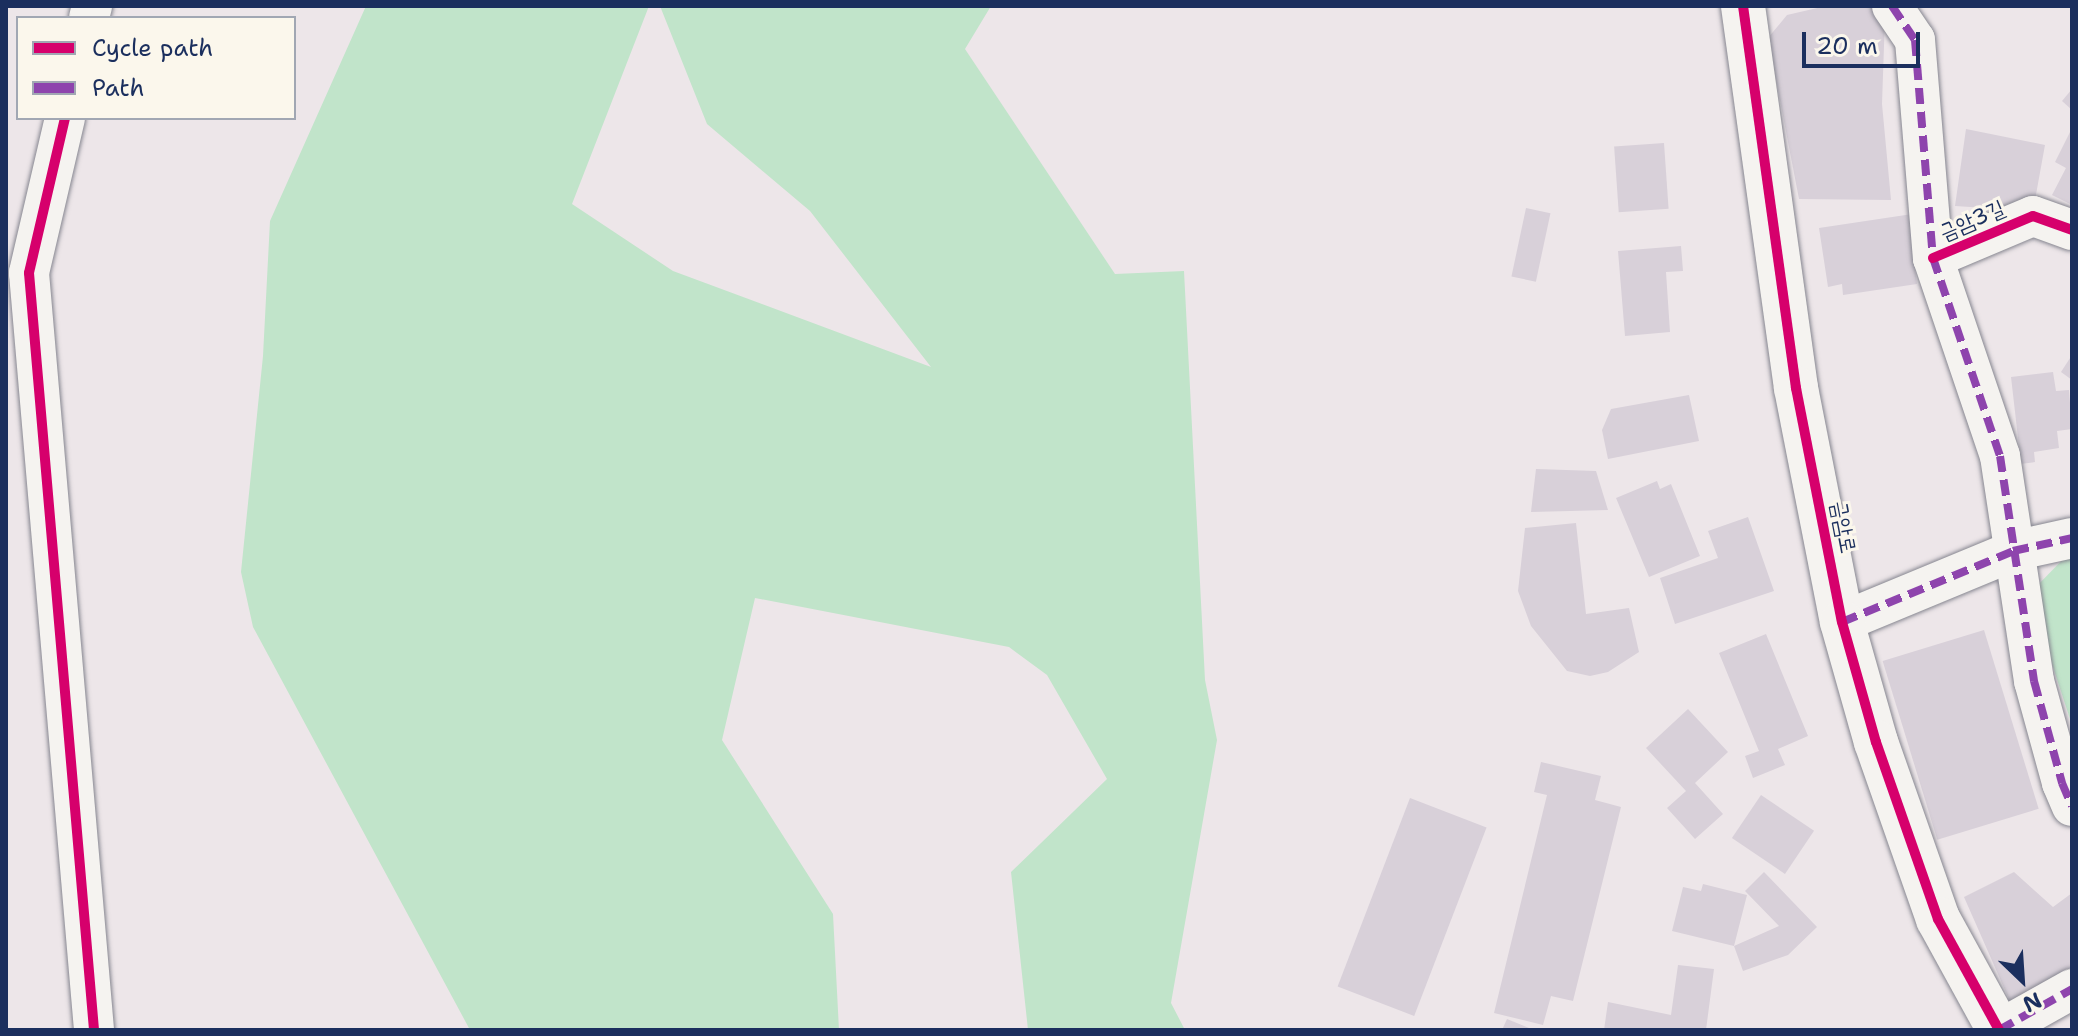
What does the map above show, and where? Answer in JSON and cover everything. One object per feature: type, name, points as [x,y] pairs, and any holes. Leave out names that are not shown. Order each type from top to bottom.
[{"type":"street","name":"금암로","points":[[1743,6],[1796,388],[1842,622],[1881,757],[1933,904],[1999,1030],[2072,989]]},
{"type":"street","name":"금암3길","points":[[1892,6],[1915,40],[1933,258],[2000,456],[2034,681],[2062,783],[2072,806]]},
{"type":"street","points":[[65,120],[29,273],[94,1030]]},
{"type":"street","name":"금암3길","points":[[1933,258],[2033,216],[2072,230]]},
{"type":"street","points":[[1842,622],[2013,551],[2072,538]]},
{"type":"green space","points":[[366,6],[649,6],[572,204],[673,271],[931,367],[810,211],[707,124],[660,6],[991,6],[965,49],[1115,274],[1184,271],[1205,680],[1217,740],[1171,1003],[1185,1030],[1028,1030],[1011,872],[1107,779],[1047,675],[1009,647],[755,598],[722,740],[833,914],[839,1030],[470,1030],[253,627],[241,572],[263,356],[270,221]]},
{"type":"green space","points":[[2072,550],[2072,725],[2029,594]]},
{"type":"building","points":[[1826,6],[1876,6],[1885,17],[1882,104],[1891,200],[1799,199],[1768,38],[1787,15]]},
{"type":"building","points":[[2072,89],[2072,110],[2062,101]]},
{"type":"building","points":[[2072,128],[2072,205],[2052,195],[2066,168],[2055,162]]},
{"type":"building","points":[[1966,129],[2045,145],[2033,211],[1955,206]]},
{"type":"building","points":[[1664,143],[1669,209],[1619,212],[1614,146]]},
{"type":"building","points":[[1526,208],[1550,213],[1536,282],[1511,276]]},
{"type":"building","points":[[1919,213],[1914,261],[1917,284],[1843,295],[1842,284],[1828,287],[1819,228]]},
{"type":"building","points":[[1681,246],[1683,271],[1666,272],[1670,332],[1625,336],[1618,251]]},
{"type":"building","points":[[2072,355],[2072,380],[2061,372]]},
{"type":"building","points":[[2053,372],[2056,391],[2069,390],[2072,429],[2057,431],[2059,448],[2034,452],[2035,462],[2021,464],[2011,377]]},
{"type":"building","points":[[1689,395],[1699,441],[1608,459],[1602,430],[1611,409]]},
{"type":"building","points":[[1536,469],[1596,471],[1608,510],[1531,512]]},
{"type":"building","points":[[1657,481],[1660,489],[1671,484],[1700,556],[1649,577],[1616,498]]},
{"type":"building","points":[[1748,517],[1774,591],[1675,624],[1660,578],[1718,558],[1708,531]]},
{"type":"building","points":[[1576,523],[1586,614],[1629,608],[1639,652],[1608,672],[1590,676],[1567,671],[1531,626],[1518,591],[1525,528]]},
{"type":"building","points":[[1984,630],[2039,809],[1937,840],[1883,661]]},
{"type":"building","points":[[1766,634],[1808,736],[1778,749],[1785,765],[1753,778],[1745,756],[1759,751],[1719,653]]},
{"type":"building","points":[[1688,709],[1728,752],[1695,783],[1723,814],[1695,839],[1667,808],[1686,791],[1646,748]]},
{"type":"building","points":[[1541,762],[1601,776],[1595,800],[1621,807],[1573,1001],[1551,996],[1543,1025],[1494,1013],[1547,795],[1534,792]]},
{"type":"building","points":[[1761,795],[1814,831],[1785,874],[1732,838]]},
{"type":"building","points":[[1410,798],[1487,827],[1414,1016],[1338,987]]},
{"type":"building","points":[[1764,872],[1817,927],[1788,955],[1743,971],[1734,946],[1779,926],[1745,891]]},
{"type":"building","points":[[2014,872],[2053,907],[2072,893],[2072,972],[2012,1006],[1964,897]]},
{"type":"building","points":[[1703,884],[1747,895],[1734,946],[1672,931],[1683,887],[1701,891]]},
{"type":"building","points":[[1678,965],[1714,969],[1706,1030],[1604,1030],[1608,1002],[1671,1015]]},
{"type":"building","points":[[1507,1019],[1534,1030],[1502,1030]]},
{"type":"marked path","points":[[1892,6],[1915,40],[1933,258],[2000,456],[2034,681],[2062,783],[2072,806]]},
{"type":"marked path","points":[[1842,622],[2013,551],[2072,538]]},
{"type":"marked path","points":[[1999,1030],[2072,989]]},
{"type":"cycle path","points":[[1743,6],[1796,388],[1842,622],[1876,742],[1938,919],[1999,1030]]},
{"type":"cycle path","points":[[65,120],[29,273],[94,1030]]},
{"type":"cycle path","points":[[1933,258],[2033,216],[2072,230]]}]
